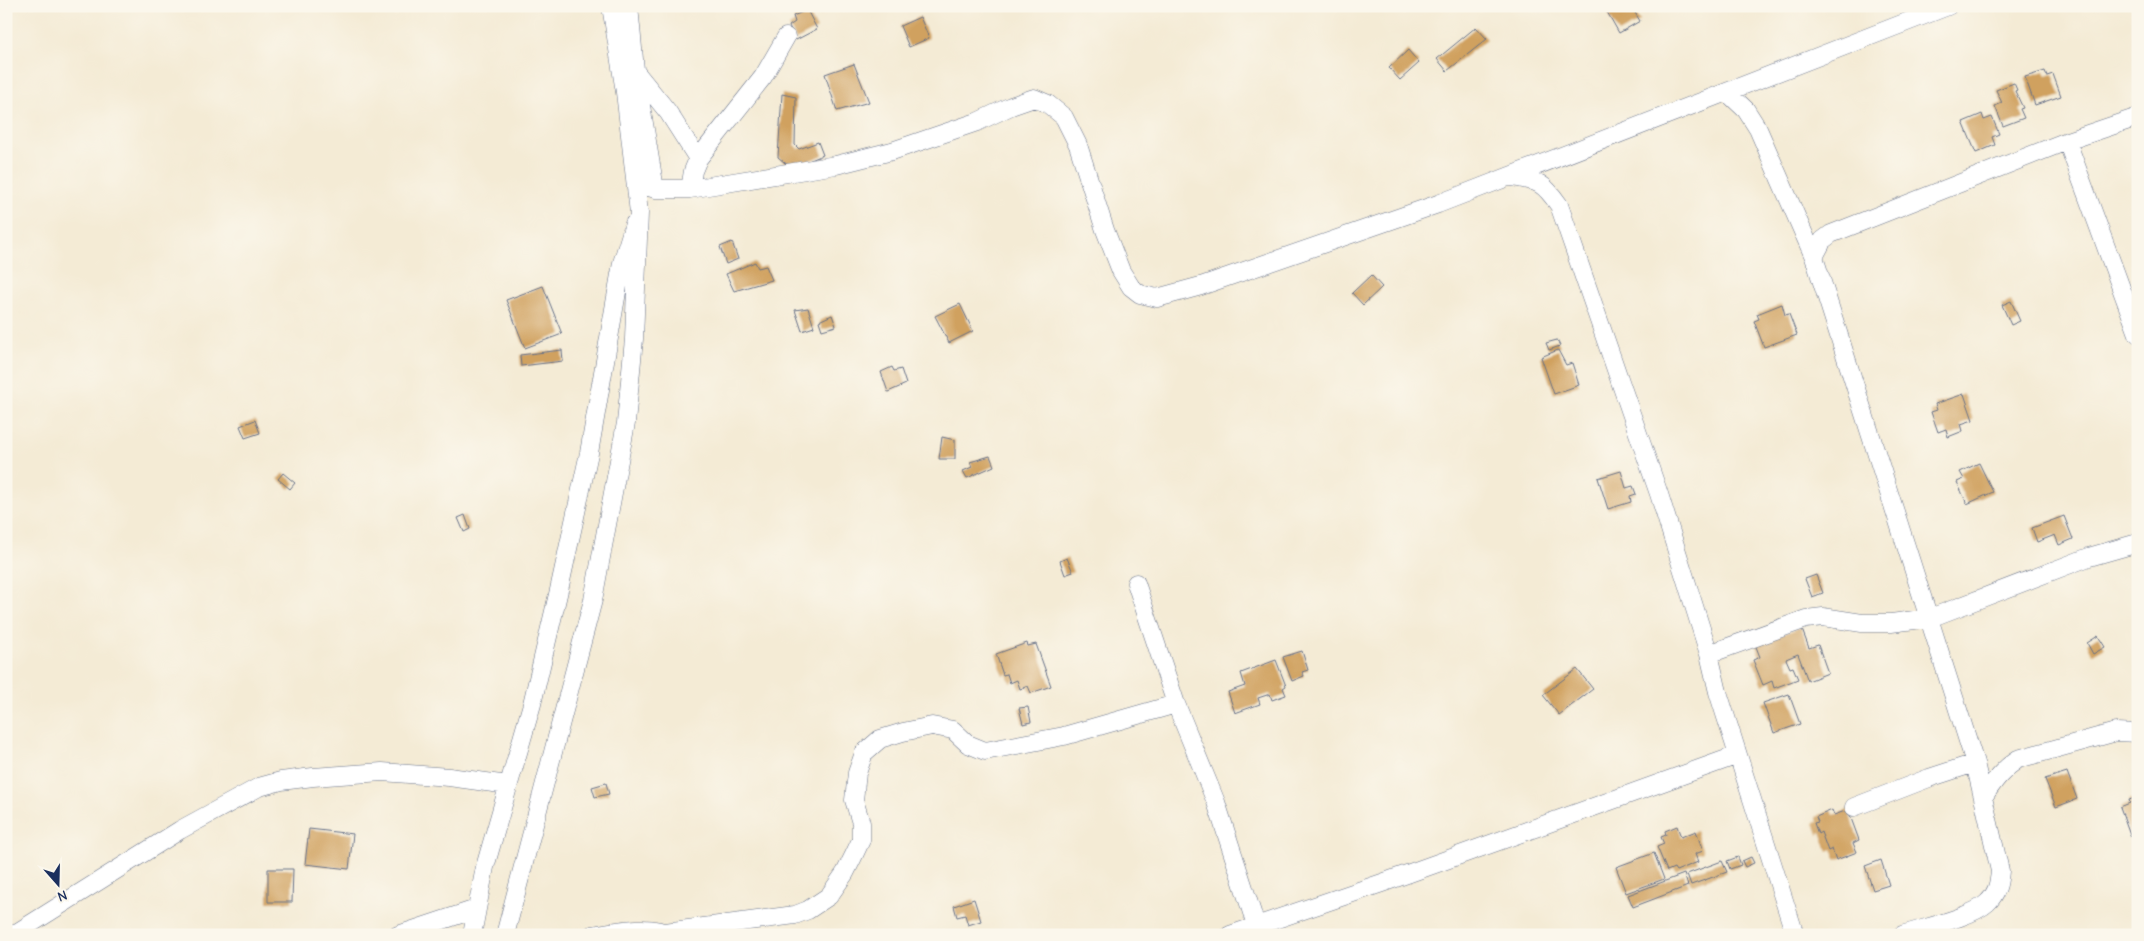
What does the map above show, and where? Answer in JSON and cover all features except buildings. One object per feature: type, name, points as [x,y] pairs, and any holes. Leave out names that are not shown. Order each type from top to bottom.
[{"type":"street","points":[[506,935],[593,600],[626,423],[634,339],[639,213],[611,6]]},
{"type":"street","points":[[629,6],[635,70],[655,189]]},
{"type":"street","points":[[636,183],[655,189],[690,189],[836,165],[892,152],[977,122],[1010,106],[1034,98],[1048,104],[1064,117],[1078,145],[1118,262],[1131,288],[1140,294],[1157,298],[1201,286],[1331,242],[1512,176],[1948,6]]},
{"type":"street","points":[[690,189],[693,171],[698,158],[763,77],[786,37]]},
{"type":"street","points":[[619,58],[635,70],[668,112],[698,158]]},
{"type":"street","points":[[1727,92],[1746,110],[1758,129],[1814,257],[1975,763],[2000,871],[1998,888],[1987,903],[1972,912],[1902,935]]},
{"type":"street","points":[[1814,257],[1823,240],[1831,234],[2067,141],[2138,117]]},
{"type":"street","points":[[2067,141],[2138,334]]},
{"type":"street","points":[[1512,176],[1534,180],[1546,187],[1560,205],[1659,494],[1709,654],[1718,692],[1796,935]]},
{"type":"street","points":[[472,935],[476,909],[508,785],[530,713],[561,582],[589,453],[622,263],[639,213]]},
{"type":"street","points":[[1709,654],[1806,619],[1822,617],[1862,623],[1892,623],[1930,618],[2089,557],[2138,543]]},
{"type":"street","points":[[1136,583],[1176,704],[1216,802],[1256,925]]},
{"type":"street","points":[[592,935],[622,930],[667,933],[795,915],[808,910],[828,896],[845,873],[861,840],[861,823],[854,800],[856,774],[864,753],[880,740],[903,732],[932,726],[953,730],[968,744],[985,751],[1064,736],[1176,704]]},
{"type":"street","points":[[1984,796],[1995,779],[2006,767],[2018,759],[2116,732],[2138,733]]},
{"type":"street","points":[[1230,935],[1373,886],[1738,755]]},
{"type":"street","points":[[1854,807],[1929,778],[1975,763]]},
{"type":"street","points":[[13,935],[180,830],[259,788],[313,777],[382,772],[450,777],[508,785]]},
{"type":"street","points":[[398,935],[408,930],[476,909]]}]
